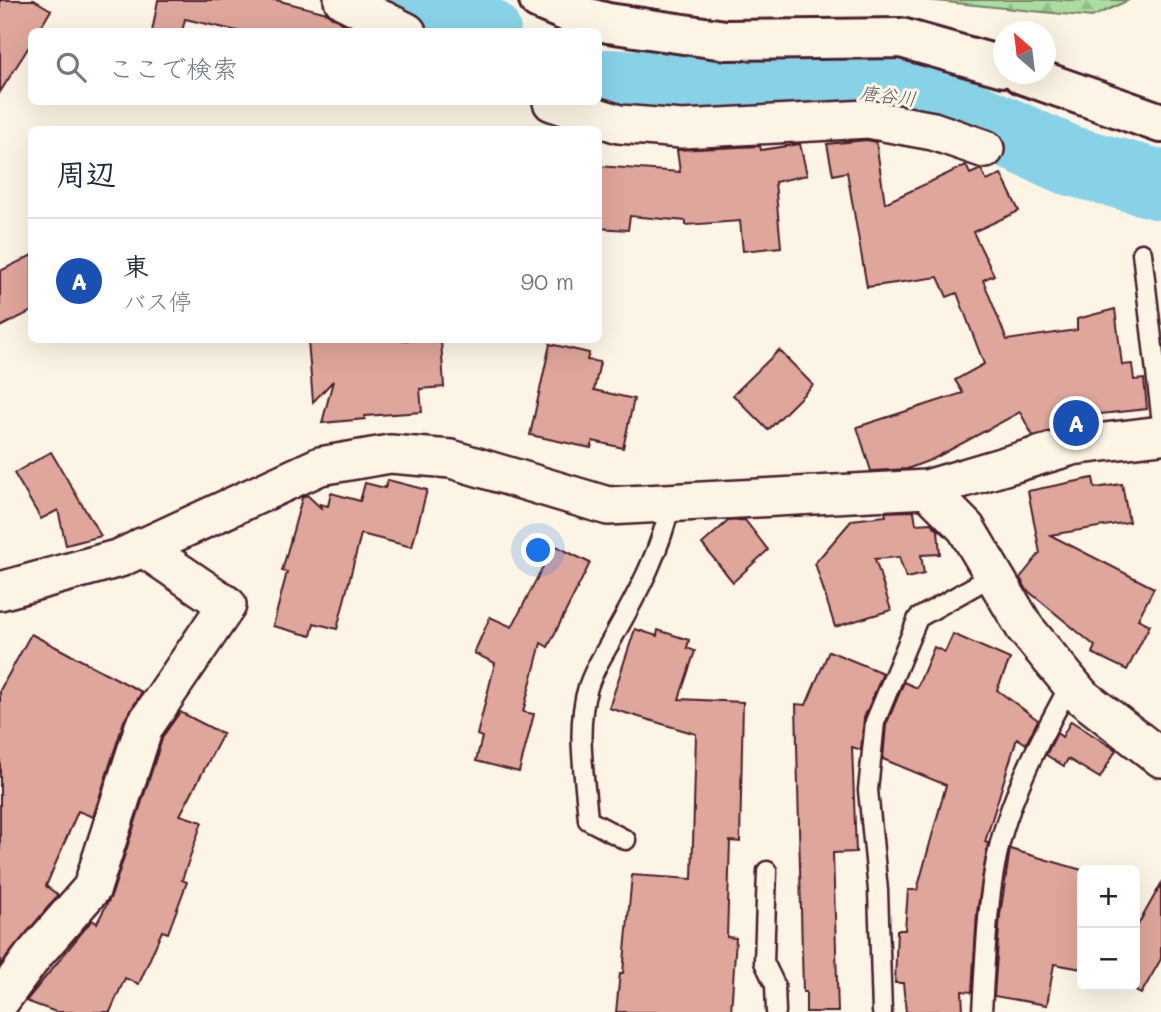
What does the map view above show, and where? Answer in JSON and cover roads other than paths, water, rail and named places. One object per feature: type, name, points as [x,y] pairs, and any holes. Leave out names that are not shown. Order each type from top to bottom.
[{"type":"street","points":[[343,0],[399,28]]},
{"type":"street","points":[[539,0],[608,23],[725,40],[901,38],[993,64]]},
{"type":"street","points":[[1050,84],[1161,123]]},
{"type":"street","points":[[561,105],[619,124],[682,129],[867,119],[933,131],[985,149]]},
{"type":"street","points":[[0,591],[120,558],[320,466],[390,454],[451,459],[608,506],[927,489],[1072,446],[1161,435]]},
{"type":"street","points":[[927,489],[966,528],[1025,628],[1080,696],[1161,758]]},
{"type":"street","points":[[0,1001],[33,956],[92,888],[144,727],[227,605],[142,547]]},
{"type":"lane","points":[[1142,253],[1161,415]]},
{"type":"lane","points":[[626,840],[588,820],[581,731],[587,690],[596,663],[616,634],[662,542],[671,502]]},
{"type":"lane","points":[[882,1012],[878,890],[868,790],[875,722],[918,618],[992,576]]},
{"type":"lane","points":[[982,1011],[990,903],[1006,820],[1040,740],[1071,683]]},
{"type":"lane","points":[[767,871],[764,962],[775,985],[776,1012]]},
{"type":"waterway","name":"唐谷川","points":[[423,0],[478,28]]},
{"type":"waterway","name":"唐谷川","points":[[602,84],[840,89],[933,100],[1068,160],[1161,185]]},
{"type":"place","name":"東","points":[[1076,423]]}]
